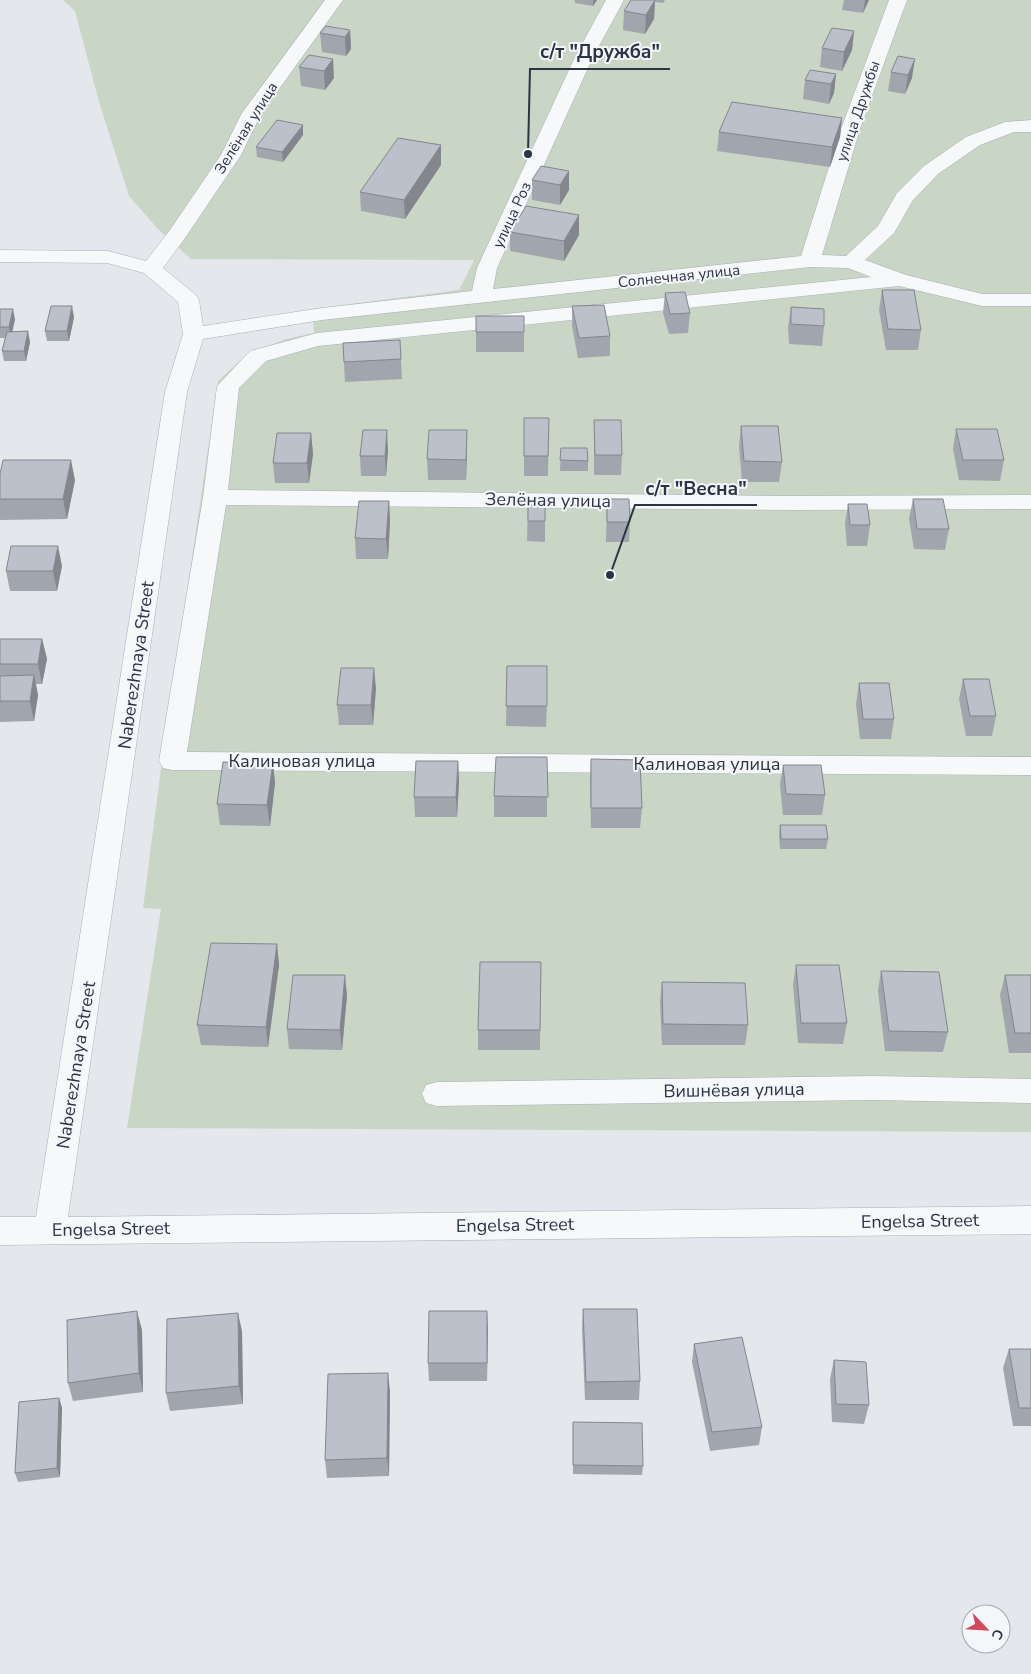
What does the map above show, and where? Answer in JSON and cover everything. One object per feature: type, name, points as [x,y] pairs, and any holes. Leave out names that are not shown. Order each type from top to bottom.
[{"type":"street","name":"Зелёная улица","points":[[151,268],[178,234],[230,155],[252,113],[334,0]]},
{"type":"street","name":"улица Роз","points":[[481,298],[487,268],[584,57],[615,0]]},
{"type":"street","name":"улица Дружбы","points":[[810,261],[820,224],[870,71],[898,0]]},
{"type":"street","points":[[851,262],[887,229],[904,196],[931,170],[973,141],[1012,126],[1031,126]]},
{"type":"street","name":"Naberezhnaya Street","points":[[0,256],[108,257],[151,268],[188,300],[194,334],[176,392],[50,1230]]},
{"type":"street","name":"Солнечная улица","points":[[194,334],[322,314],[810,261],[851,262],[899,280],[982,300],[1031,300]]},
{"type":"street","points":[[215,497],[228,386],[258,356],[317,340],[899,280]]},
{"type":"street","name":"Зелёная улица","points":[[215,497],[795,503],[1031,502]]},
{"type":"street","name":"Калиновая улица","points":[[215,497],[172,761],[1031,766]]},
{"type":"street","name":"Вишнёвая улица","points":[[437,1094],[873,1088],[1031,1091]]},
{"type":"street","name":"Engelsa Street","points":[[0,1231],[1031,1220]]},
{"type":"green space","points":[[63,0],[1031,0],[1031,1132],[127,1128],[161,909],[143,908],[161,769],[218,381],[245,356],[286,339],[314,333],[312,309],[459,290],[474,260],[191,259],[158,229],[129,196],[99,102],[75,11]]},
{"type":"building","points":[[631,0],[655,0],[646,15],[624,11]]},
{"type":"building","points":[[326,26],[350,30],[345,37],[320,33]]},
{"type":"building","points":[[832,28],[854,31],[844,52],[822,48]]},
{"type":"building","points":[[309,55],[333,59],[324,71],[299,67]]},
{"type":"building","points":[[898,56],[915,59],[908,75],[891,72]]},
{"type":"building","points":[[810,70],[836,74],[831,84],[805,80]]},
{"type":"building","points":[[732,102],[842,118],[832,147],[719,132]]},
{"type":"building","points":[[277,120],[303,125],[282,152],[256,147]]},
{"type":"building","points":[[398,138],[441,145],[404,200],[360,192]]},
{"type":"building","points":[[541,166],[569,171],[560,185],[532,180]]},
{"type":"building","points":[[526,206],[579,215],[564,241],[510,232]]},
{"type":"building","points":[[882,290],[914,290],[921,330],[888,329]]},
{"type":"building","points":[[685,292],[690,313],[670,314],[665,293]]},
{"type":"building","points":[[604,305],[610,336],[579,338],[572,306]]},
{"type":"building","points":[[51,306],[72,306],[67,331],[45,331]]},
{"type":"building","points":[[791,307],[824,309],[824,326],[791,324]]},
{"type":"building","points":[[0,309],[13,309],[9,327],[0,327]]},
{"type":"building","points":[[476,316],[524,316],[524,332],[476,332]]},
{"type":"building","points":[[28,331],[24,351],[2,351],[7,332]]},
{"type":"building","points":[[400,340],[401,359],[344,362],[343,343]]},
{"type":"building","points":[[524,418],[549,418],[548,456],[524,456]]},
{"type":"building","points":[[594,420],[621,420],[622,455],[595,455]]},
{"type":"building","points":[[741,426],[778,426],[782,462],[744,461]]},
{"type":"building","points":[[956,429],[997,429],[1004,460],[963,460]]},
{"type":"building","points":[[363,430],[387,430],[385,456],[360,456]]},
{"type":"building","points":[[429,430],[467,430],[466,460],[427,459]]},
{"type":"building","points":[[277,433],[311,433],[307,463],[273,463]]},
{"type":"building","points":[[561,448],[587,448],[588,461],[560,460]]},
{"type":"building","points":[[3,460],[71,460],[63,499],[0,499],[0,474]]},
{"type":"building","points":[[607,499],[629,499],[630,522],[607,522]]},
{"type":"building","points":[[913,499],[943,499],[949,529],[917,529]]},
{"type":"building","points":[[359,501],[389,501],[386,539],[355,538]]},
{"type":"building","points":[[528,501],[545,502],[545,521],[528,521]]},
{"type":"building","points":[[848,504],[867,504],[870,525],[850,525]]},
{"type":"building","points":[[11,546],[58,546],[53,571],[6,571]]},
{"type":"building","points":[[0,639],[42,639],[38,664],[0,664]]},
{"type":"building","points":[[507,666],[547,666],[547,706],[506,706]]},
{"type":"building","points":[[341,668],[374,668],[371,705],[337,705]]},
{"type":"building","points":[[34,675],[30,701],[0,701],[0,676]]},
{"type":"building","points":[[963,679],[989,679],[996,716],[970,716]]},
{"type":"building","points":[[859,683],[889,683],[894,719],[863,719]]},
{"type":"building","points":[[496,757],[547,757],[548,797],[494,796]]},
{"type":"building","points":[[591,759],[640,760],[642,808],[591,808]]},
{"type":"building","points":[[416,761],[458,761],[456,797],[414,797]]},
{"type":"building","points":[[223,762],[273,763],[267,805],[217,804]]},
{"type":"building","points":[[783,765],[821,765],[825,795],[786,794]]},
{"type":"building","points":[[780,825],[826,825],[828,839],[781,839]]},
{"type":"building","points":[[211,943],[277,944],[266,1027],[197,1025]]},
{"type":"building","points":[[480,962],[541,962],[540,1030],[478,1030]]},
{"type":"building","points":[[796,965],[839,965],[847,1023],[801,1023]]},
{"type":"building","points":[[881,971],[939,972],[948,1032],[889,1031]]},
{"type":"building","points":[[293,975],[345,975],[340,1030],[287,1029]]},
{"type":"building","points":[[1005,975],[1031,975],[1031,1033],[1015,1033]]},
{"type":"building","points":[[662,982],[745,983],[748,1025],[663,1024]]},
{"type":"building","points":[[583,1309],[637,1309],[640,1381],[586,1382]]},
{"type":"building","points":[[137,1311],[139,1373],[68,1383],[67,1320]]},
{"type":"building","points":[[429,1311],[487,1311],[487,1363],[428,1363]]},
{"type":"building","points":[[238,1313],[239,1386],[166,1393],[167,1319]]},
{"type":"building","points":[[742,1337],[762,1427],[712,1432],[694,1344]]},
{"type":"building","points":[[1009,1349],[1031,1349],[1031,1408],[1019,1408]]},
{"type":"building","points":[[834,1360],[866,1362],[869,1405],[836,1404]]},
{"type":"building","points":[[388,1373],[387,1458],[325,1460],[328,1374]]},
{"type":"building","points":[[59,1398],[57,1468],[15,1473],[19,1402]]},
{"type":"building","points":[[573,1422],[642,1423],[643,1466],[573,1465]]},
{"type":"place","name":"с/т \"Дружба\"","points":[[528,154]]},
{"type":"place","name":"с/т \"Весна\"","points":[[610,575]]}]
